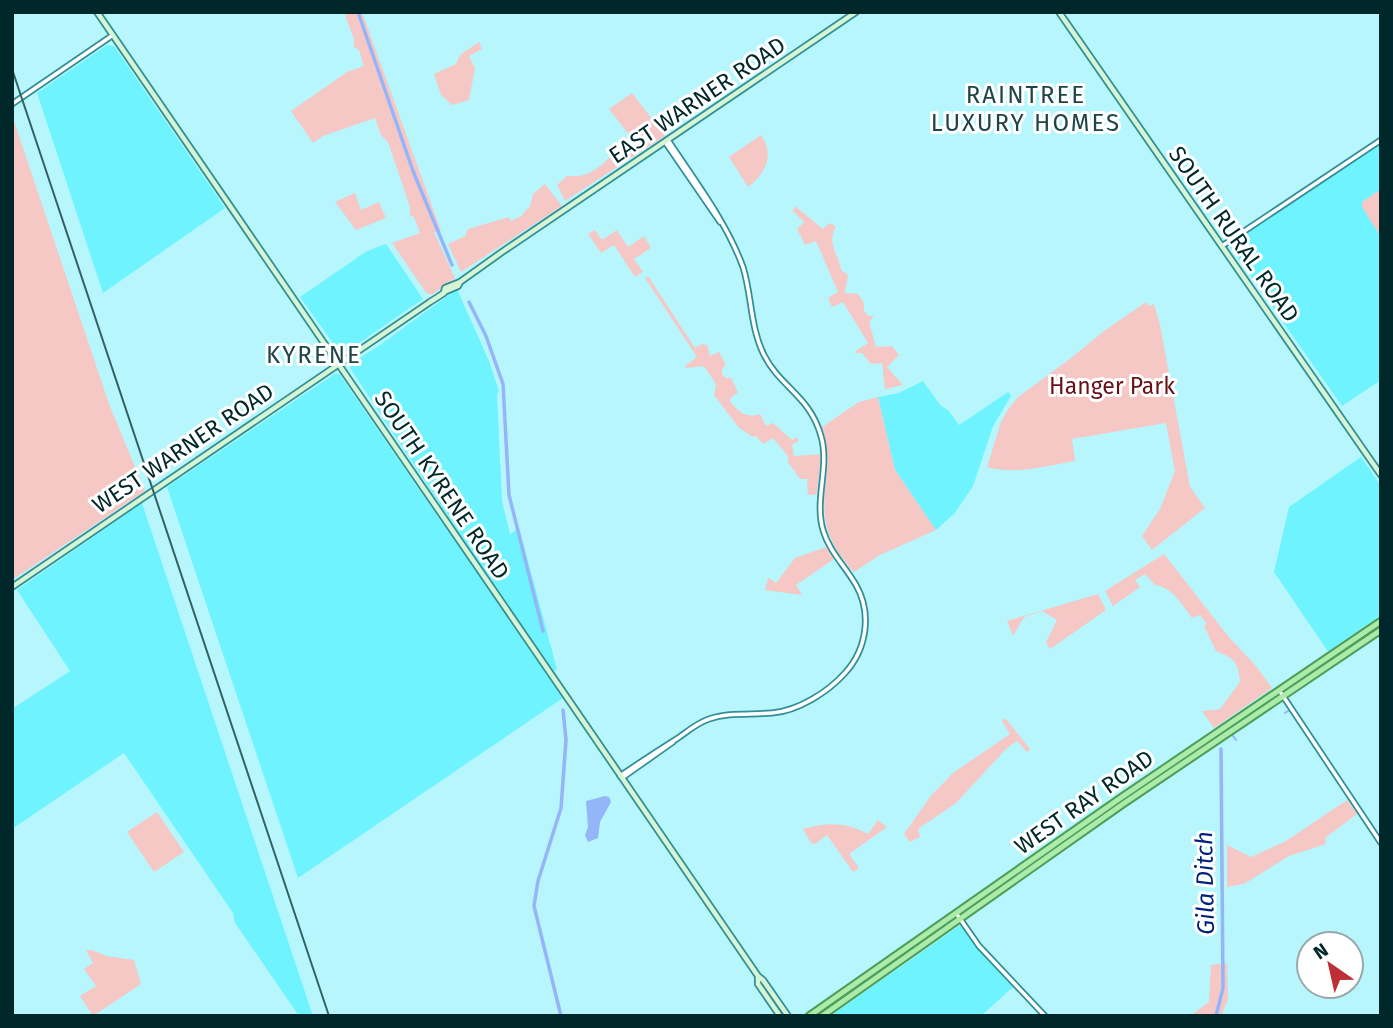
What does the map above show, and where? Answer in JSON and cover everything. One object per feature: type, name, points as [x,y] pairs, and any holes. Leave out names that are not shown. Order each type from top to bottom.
[{"type":"main road","name":"SOUTH KYRENE ROAD","points":[[97,12],[788,1016]]},
{"type":"main road","name":"EAST WARNER ROAD","points":[[591,192],[856,12]]},
{"type":"main road","name":"SOUTH RURAL ROAD","points":[[1059,12],[1381,475]]},
{"type":"main road","name":"WEST WARNER ROAD","points":[[12,587],[443,293],[445,288],[454,282],[460,282],[591,192]]},
{"type":"main road","name":"WEST RAY ROAD","points":[[822,1016],[1110,804],[1381,621]]},
{"type":"main road","name":"WEST RAY ROAD","points":[[809,1016],[1381,630]]},
{"type":"main road","name":"SOUTH KYRENE ROAD","points":[[758,976],[758,984],[780,1016]]},
{"type":"street","points":[[12,104],[113,35]]},
{"type":"street","points":[[1222,246],[1381,140]]},
{"type":"street","points":[[621,777],[701,722],[734,714],[776,713],[797,707],[837,681],[856,659],[864,637],[865,613],[858,588],[829,545],[821,524],[820,499],[824,456],[818,425],[804,400],[774,370],[763,352],[756,333],[745,275],[736,250],[722,223],[666,141]]},
{"type":"street","points":[[1282,695],[1381,843]]},
{"type":"street","points":[[958,916],[989,958],[1045,1016]]},
{"type":"shaded area","points":[[107,45],[114,46],[225,208],[103,293],[37,93]]},
{"type":"shaded area","points":[[1381,142],[1381,380],[1342,406],[1229,245]]},
{"type":"shaded area","points":[[386,244],[423,299],[346,352],[340,353],[300,297],[367,251]]},
{"type":"shaded area","points":[[457,289],[489,361],[499,391],[502,501],[510,534],[519,528],[557,669],[554,671],[350,368],[351,363]]},
{"type":"shaded area","points":[[336,373],[340,375],[563,698],[298,878],[167,487]]},
{"type":"shaded area","points":[[923,381],[959,425],[1008,392],[1011,396],[993,426],[973,486],[955,513],[936,530],[895,470],[878,397],[899,393]]},
{"type":"shaded area","points":[[1361,457],[1381,486],[1381,615],[1329,653],[1274,572],[1289,507]]},
{"type":"shaded area","points":[[142,503],[313,1016],[299,1016],[235,923],[233,913],[124,753],[12,829],[12,709],[70,671],[17,590]]},
{"type":"shaded area","points":[[609,797],[611,802],[600,822],[598,838],[588,842],[585,835],[588,827],[586,801]]},
{"type":"shaded area","points":[[959,926],[1013,987],[981,1016],[830,1016]]},
{"type":"green space","points":[[344,12],[362,12],[441,231],[434,232],[455,278],[433,294],[427,294],[392,243],[420,233],[414,217],[410,215],[410,207],[388,142],[381,135],[375,118],[323,136],[313,143],[291,111],[347,72],[364,66],[359,50],[354,47],[354,39]]},
{"type":"green space","points":[[479,42],[482,49],[469,56],[475,68],[469,100],[452,105],[441,95],[434,74],[456,64],[460,55]]},
{"type":"green space","points":[[632,93],[665,136],[565,201],[557,185],[567,176],[580,176],[596,169],[630,136],[609,109]]},
{"type":"green space","points":[[12,115],[109,404],[145,491],[12,580]]},
{"type":"green space","points":[[761,135],[768,157],[760,176],[748,187],[729,157]]},
{"type":"green space","points":[[545,184],[562,206],[461,272],[448,244],[465,236],[468,229],[509,217],[511,221],[521,216],[530,206],[533,194]]},
{"type":"green space","points":[[1381,189],[1381,237],[1362,207],[1362,202]]},
{"type":"green space","points":[[355,193],[361,210],[379,202],[386,218],[356,230],[335,202]]},
{"type":"green space","points":[[795,206],[823,229],[830,223],[836,227],[832,238],[841,270],[848,275],[845,293],[858,294],[864,303],[864,311],[869,316],[874,316],[869,322],[876,347],[892,346],[899,355],[887,367],[903,385],[885,389],[882,363],[871,364],[862,353],[855,353],[868,343],[843,302],[832,307],[828,298],[838,292],[816,241],[805,245],[797,229],[804,222],[793,211]]},
{"type":"green space","points":[[595,230],[602,240],[617,230],[628,247],[644,236],[651,248],[634,259],[643,272],[635,277],[614,245],[601,253],[588,234]]},
{"type":"green space","points":[[648,276],[695,348],[702,344],[707,345],[710,356],[719,352],[726,365],[722,374],[731,378],[738,392],[729,400],[736,408],[746,415],[760,414],[766,426],[773,423],[792,440],[798,437],[798,442],[792,444],[794,456],[821,454],[817,494],[808,495],[807,479],[800,479],[788,462],[788,456],[773,438],[763,444],[756,436],[753,437],[739,428],[714,395],[716,384],[704,366],[686,368],[685,366],[697,357],[645,278]]},
{"type":"green space","name":"Hanger Park","points":[[1146,302],[1149,306],[1154,304],[1160,325],[1190,487],[1205,508],[1152,550],[1142,536],[1160,509],[1175,471],[1166,423],[1072,439],[1075,461],[1020,470],[987,467],[1001,422],[1018,397]]},
{"type":"green space","points":[[878,397],[895,470],[936,530],[880,555],[854,572],[830,538],[826,522],[824,506],[827,461],[822,427],[859,402]]},
{"type":"green space","points":[[826,547],[834,559],[796,585],[802,595],[765,590],[768,578],[776,583],[795,558]]},
{"type":"green space","points":[[1164,554],[1272,688],[1214,728],[1202,711],[1220,709],[1240,682],[1237,665],[1216,651],[1204,626],[1207,624],[1200,615],[1192,618],[1172,593],[1155,585],[1145,574],[1135,580],[1140,587],[1113,606],[1105,591]]},
{"type":"green space","points":[[1098,594],[1106,610],[1050,649],[1046,642],[1057,620],[1042,611],[1024,617],[1013,636],[1007,621]]},
{"type":"green space","points":[[1005,718],[1030,749],[1027,752],[1017,741],[1007,748],[956,803],[918,829],[920,837],[910,842],[904,834],[930,797],[953,773],[1010,734],[1002,721]]},
{"type":"green space","points":[[1347,800],[1357,814],[1325,838],[1326,844],[1289,856],[1244,884],[1227,887],[1227,845],[1251,857],[1286,841]]},
{"type":"green space","points":[[157,812],[184,852],[154,872],[127,832]]},
{"type":"green space","points":[[878,820],[887,827],[849,854],[859,868],[853,872],[827,835],[815,844],[811,843],[803,829],[836,824],[868,834]]},
{"type":"green space","points":[[86,950],[134,960],[141,984],[93,1016],[80,996],[96,986],[84,969],[93,963]]},
{"type":"green space","points":[[1227,963],[1228,999],[1221,1016],[1190,1016],[1209,1002],[1211,965]]},
{"type":"waterway","points":[[358,12],[413,171],[452,265]]},
{"type":"waterway","points":[[469,302],[486,336],[503,384],[509,495],[543,631]]},
{"type":"waterway","points":[[561,1016],[534,906],[538,881],[561,808],[566,740],[563,710]]},
{"type":"waterway","points":[[1233,736],[1236,740]]},
{"type":"waterway","name":"Gila Ditch","points":[[1216,1016],[1223,988],[1221,749]]},
{"type":"railway","points":[[12,69],[329,1016]]},
{"type":"district","name":"RAINTREE LUXURY HOMES","points":[[1026,109]]},
{"type":"district","name":"KYRENE","points":[[314,355]]}]
